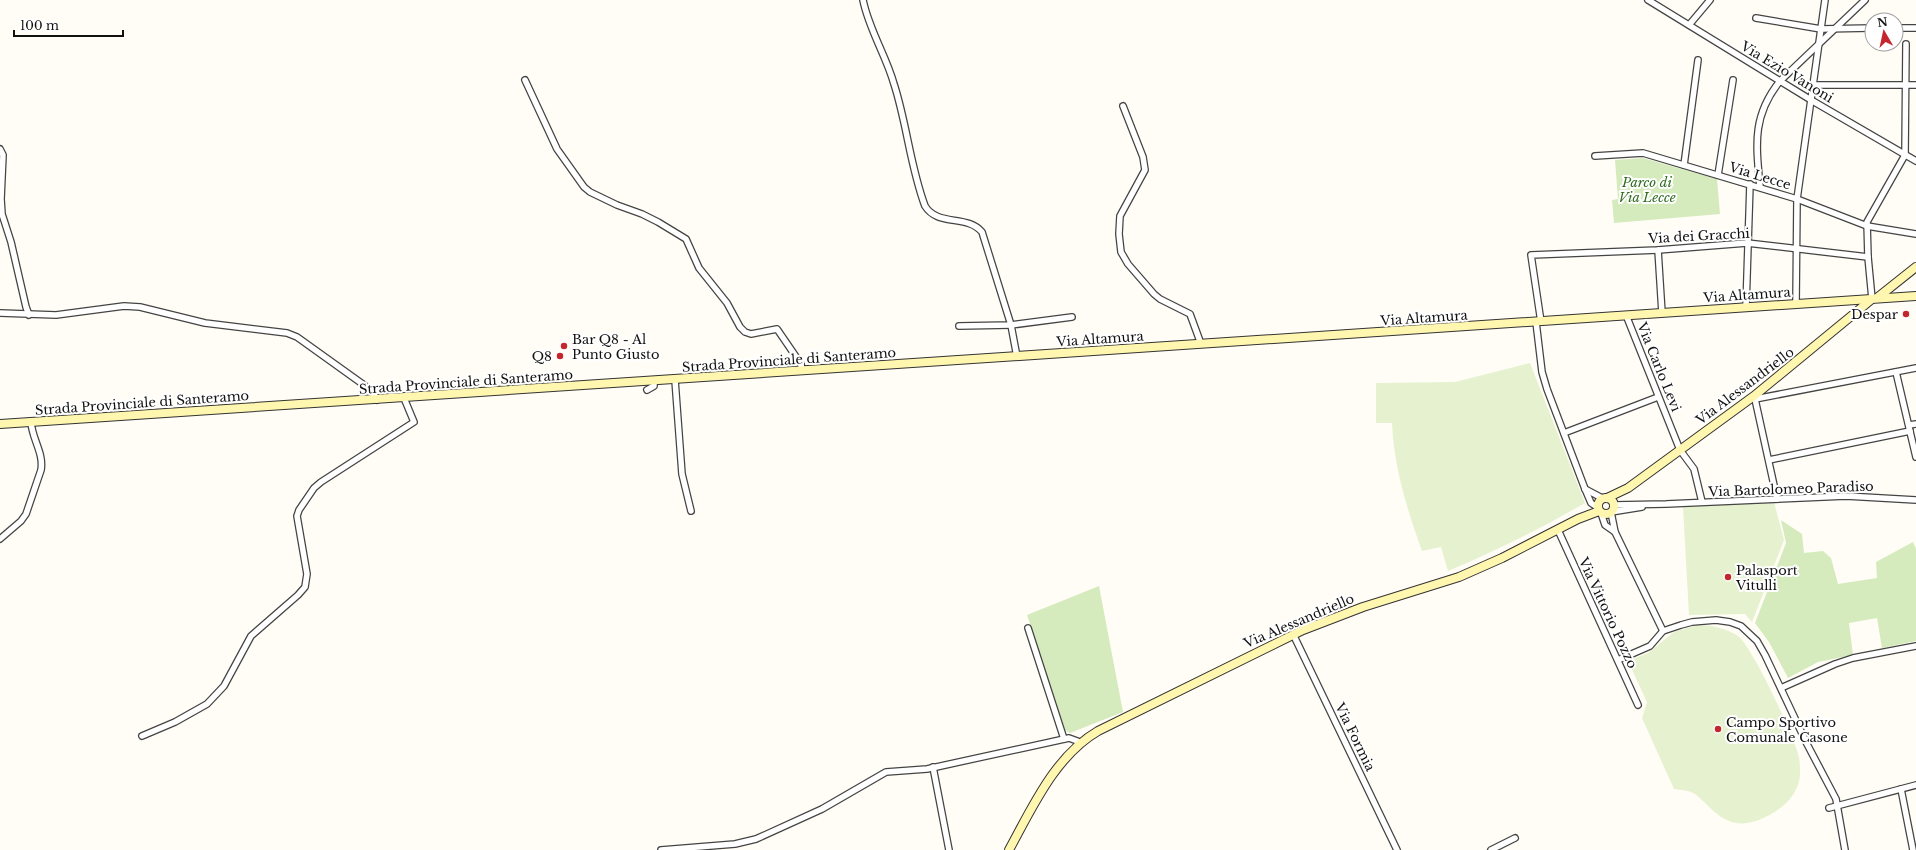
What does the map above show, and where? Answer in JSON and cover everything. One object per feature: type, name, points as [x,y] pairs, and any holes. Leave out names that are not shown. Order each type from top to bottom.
[{"type":"main road","name":"Via Alessandriello","points":[[1604,498],[1628,488],[1755,398],[1874,298],[1916,266]]},
{"type":"main road","name":"Via Altamura","points":[[933,362],[1916,296]]},
{"type":"main road","name":"Strada Provinciale di Santeramo","points":[[0,424],[933,362]]},
{"type":"main road","name":"Via Alessandriello","points":[[1009,850],[1046,784],[1080,742],[1098,731],[1292,634],[1343,614],[1459,577],[1502,558],[1558,530],[1578,519],[1586,511],[1599,510],[1606,514],[1628,488]]},
{"type":"main road","points":[[1599,510],[1598,502],[1604,498],[1611,500],[1612,508]]},
{"type":"street","points":[[864,0],[867,18],[883,52],[903,113],[914,171],[925,206],[928,211],[938,217],[971,223],[982,232],[1011,325],[1017,356]]},
{"type":"street","name":"Via Ezio Vanoni","points":[[1648,0],[1811,100],[1916,161]]},
{"type":"street","points":[[1689,25],[1710,0]]},
{"type":"street","points":[[1796,304],[1797,199],[1825,0]]},
{"type":"street","points":[[1760,187],[1757,134],[1762,108],[1770,93],[1780,81],[1865,0]]},
{"type":"street","points":[[1756,18],[1821,29],[1864,28]]},
{"type":"street","points":[[1904,28],[1916,28]]},
{"type":"street","points":[[1874,298],[1868,258],[1867,222],[1905,155],[1906,44]]},
{"type":"street","points":[[1684,165],[1698,60]]},
{"type":"street","points":[[525,80],[557,149],[584,187],[590,192],[617,205],[653,220],[686,239],[699,268],[727,303],[740,327],[745,332],[751,334],[777,329],[801,364],[802,371]]},
{"type":"street","points":[[1718,175],[1733,80]]},
{"type":"street","points":[[1813,85],[1916,86]]},
{"type":"street","points":[[1123,106],[1143,157],[1145,170],[1120,216],[1119,234],[1121,252],[1128,264],[1154,294],[1190,314],[1201,344]]},
{"type":"street","points":[[0,149],[3,156],[1,199],[2,214],[12,242],[29,315]]},
{"type":"street","name":"Via Lecce","points":[[1595,156],[1643,153],[1797,199],[1867,226],[1916,234]]},
{"type":"street","points":[[1746,307],[1750,184]]},
{"type":"street","name":"Via dei Gracchi","points":[[1539,322],[1532,255],[1658,250],[1748,243],[1868,258]]},
{"type":"street","points":[[1658,250],[1662,313]]},
{"type":"street","points":[[0,313],[56,315],[124,306],[140,307],[205,323],[287,333],[297,337],[364,385],[374,393],[376,400]]},
{"type":"street","name":"Via Carlo Levi","points":[[1626,315],[1680,450],[1694,469],[1702,502]]},
{"type":"street","points":[[959,326],[1011,325],[1072,317]]},
{"type":"street","points":[[1539,322],[1542,372],[1564,433],[1591,503],[1599,510],[1605,526],[1615,532]]},
{"type":"street","points":[[1777,499],[1755,398],[1916,368]]},
{"type":"street","points":[[1896,372],[1916,457]]},
{"type":"street","points":[[675,380],[682,474],[691,512]]},
{"type":"street","points":[[647,390],[654,386],[654,381]]},
{"type":"street","points":[[1564,433],[1658,397]]},
{"type":"street","points":[[142,736],[175,722],[207,704],[224,686],[252,636],[305,587],[307,574],[297,522],[299,510],[314,488],[321,482],[414,422],[404,398]]},
{"type":"street","points":[[0,540],[21,521],[26,514],[41,470],[42,462],[31,432],[31,422]]},
{"type":"street","points":[[1769,460],[1910,428],[1916,424]]},
{"type":"street","points":[[1585,489],[1604,498]]},
{"type":"street","name":"Via Bartolomeo Paradiso","points":[[1612,508],[1702,502],[1846,496],[1916,500]]},
{"type":"street","points":[[1612,508],[1615,532],[1663,631]]},
{"type":"street","name":"Via Vittorio Pozzo","points":[[1558,530],[1638,705]]},
{"type":"street","points":[[1618,660],[1650,646],[1663,631],[1687,623],[1702,621],[1730,622],[1741,626],[1757,641],[1836,799],[1845,850]]},
{"type":"street","points":[[1028,628],[1064,739]]},
{"type":"street","name":"Via Formia","points":[[1292,634],[1397,850]]},
{"type":"street","points":[[1781,688],[1835,664],[1853,658],[1916,646]]},
{"type":"street","points":[[661,850],[735,844],[756,839],[822,809],[880,775],[896,770],[933,767],[1069,738],[1080,742]]},
{"type":"street","points":[[933,767],[949,850]]},
{"type":"street","points":[[1828,808],[1916,785]]},
{"type":"street","points":[[1901,789],[1914,850]]},
{"type":"street","points":[[1491,850],[1515,838]]},
{"type":"green space","name":"Parco di Via Lecce","points":[[1643,158],[1717,179],[1720,214],[1614,223],[1612,200],[1618,199],[1615,160]]},
{"type":"green space","points":[[1530,363],[1585,503],[1518,539],[1448,571],[1441,547],[1422,551],[1411,520],[1398,472],[1392,423],[1376,423],[1376,383],[1455,382]]},
{"type":"green space","name":"Palasport Vitulli","points":[[1774,502],[1784,540],[1752,622],[1745,614],[1689,615],[1683,507]]},
{"type":"green space","points":[[1781,520],[1802,534],[1804,553],[1823,551],[1831,558],[1838,584],[1877,578],[1876,562],[1913,542],[1916,549],[1916,641],[1882,648],[1877,618],[1849,623],[1853,655],[1818,662],[1788,678],[1769,642],[1755,623],[1786,543]]},
{"type":"green space","points":[[1099,586],[1123,712],[1070,733],[1065,730],[1027,615]]},
{"type":"green space","name":"Campo Sportivo Comunale Casone","points":[[1697,625],[1713,626],[1723,629],[1738,636],[1744,643],[1753,656],[1772,693],[1796,747],[1800,763],[1800,773],[1795,792],[1778,810],[1756,821],[1736,823],[1729,821],[1718,815],[1693,793],[1674,789],[1642,718],[1647,702],[1628,661],[1648,653],[1674,632]]},
{"type":"place","name":"Despar","points":[[1906,314]]},
{"type":"place","name":"Bar Q8 - Al Punto Giusto","points":[[564,346]]},
{"type":"place","name":"Q8","points":[[560,356]]},
{"type":"place","name":"Palasport Vitulli","points":[[1728,577]]},
{"type":"place","name":"Campo Sportivo Comunale Casone","points":[[1718,729]]}]
